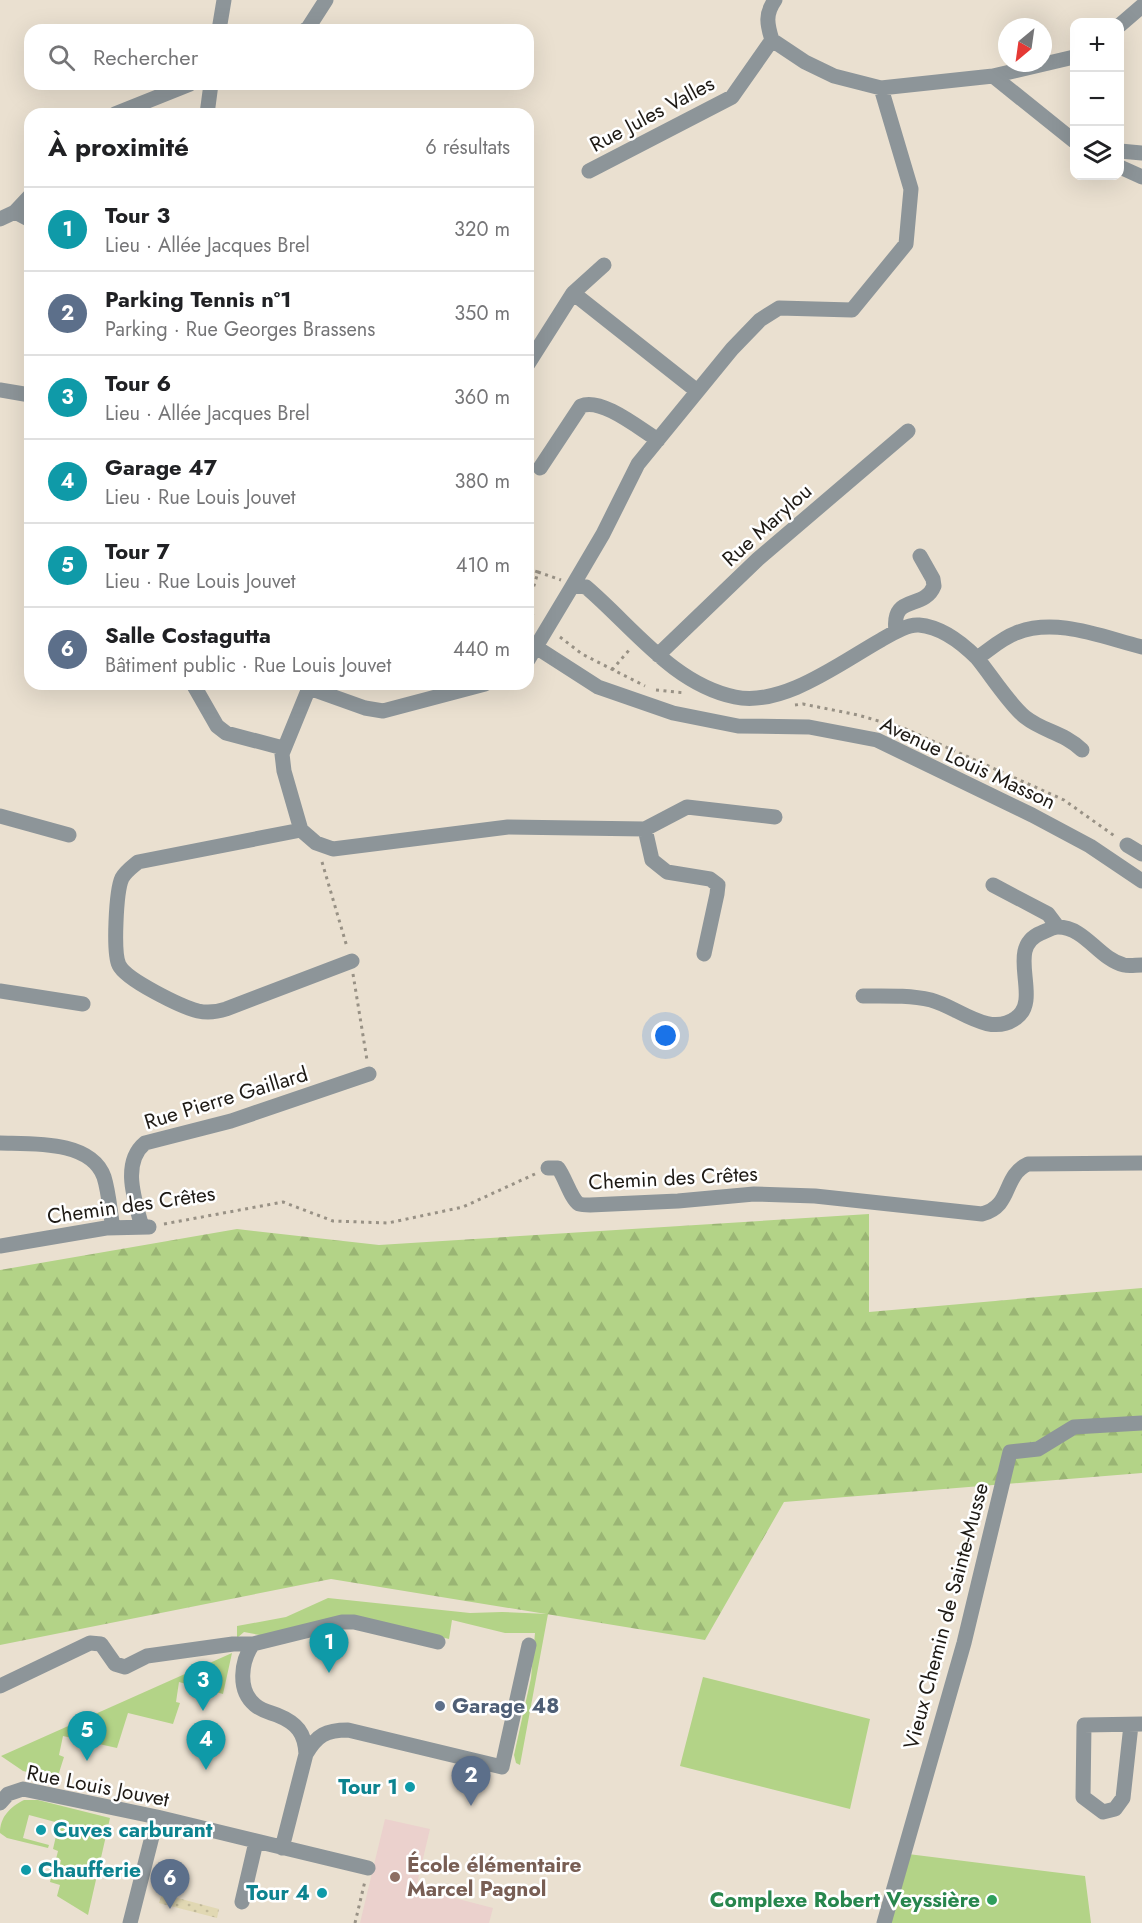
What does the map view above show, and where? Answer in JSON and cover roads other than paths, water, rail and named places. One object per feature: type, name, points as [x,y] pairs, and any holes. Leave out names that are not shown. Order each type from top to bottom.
[{"type":"street","points":[[220,24],[224,0]]},
{"type":"street","points":[[311,24],[326,0]]},
{"type":"street","points":[[775,0],[767,11],[768,29],[772,40],[805,62],[834,76],[881,88],[993,76],[1070,58]]},
{"type":"street","points":[[1124,21],[1142,6]]},
{"type":"street","name":"Rue Jules Valles","points":[[589,171],[732,97],[772,40]]},
{"type":"street","points":[[993,76],[1070,138]]},
{"type":"street","points":[[534,643],[573,585],[603,534],[638,464],[732,349],[760,320],[779,308],[852,310],[906,244],[911,189],[881,88]]},
{"type":"street","points":[[130,108],[175,90]]},
{"type":"street","points":[[208,108],[211,90]]},
{"type":"street","points":[[1124,151],[1142,153]]},
{"type":"street","points":[[1124,169],[1142,177]]},
{"type":"street","points":[[0,219],[15,212],[24,202]]},
{"type":"street","points":[[15,212],[24,217]]},
{"type":"street","points":[[534,355],[573,293],[604,265]]},
{"type":"street","points":[[573,293],[697,391]]},
{"type":"street","points":[[0,390],[24,394]]},
{"type":"street","points":[[540,468],[581,406],[587,404],[601,406],[658,440]]},
{"type":"street","name":"Rue Marylou","points":[[658,655],[758,559],[908,431]]},
{"type":"street","points":[[896,631],[895,614],[899,608],[928,596],[934,586],[933,579],[920,556]]},
{"type":"street","points":[[573,585],[586,587],[658,655],[686,678],[734,697],[761,698],[792,690],[896,631],[917,624],[943,632],[965,646],[977,658],[1023,715],[1035,724],[1070,739],[1082,750]]},
{"type":"street","points":[[977,658],[1013,633],[1039,626],[1075,630],[1142,647]]},
{"type":"street","name":"Avenue Louis Masson","points":[[534,651],[598,687],[673,712],[738,726],[809,727],[877,740],[1032,815],[1090,846],[1142,881]]},
{"type":"street","points":[[196,690],[217,726],[226,733],[283,748]]},
{"type":"street","points":[[307,690],[283,748],[284,771],[301,830],[316,843],[333,849],[508,827],[645,829],[687,807],[775,817]]},
{"type":"street","points":[[319,690],[365,708],[382,711],[462,690]]},
{"type":"street","points":[[0,816],[69,835]]},
{"type":"street","points":[[645,829],[652,860],[667,872],[710,879],[718,885],[704,954]]},
{"type":"street","points":[[301,830],[138,862],[127,872],[119,887],[116,914],[119,965],[129,977],[139,983],[197,1011],[212,1012],[235,1006],[351,961]]},
{"type":"street","points":[[1127,845],[1142,854]]},
{"type":"street","points":[[993,885],[1048,914],[1057,927]]},
{"type":"street","points":[[863,996],[902,995],[932,1000],[988,1025],[1002,1025],[1017,1018],[1025,1008],[1026,990],[1023,965],[1026,945],[1035,935],[1057,927],[1074,931],[1108,959],[1125,966],[1142,965]]},
{"type":"street","points":[[0,991],[83,1004]]},
{"type":"street","name":"Rue Pierre Gaillard","points":[[145,1227],[134,1197],[132,1170],[135,1154],[145,1143],[231,1121],[369,1074]]},
{"type":"street","points":[[0,1143],[68,1147],[90,1158],[104,1176],[113,1228]]},
{"type":"street","name":"Chemin des Crêtes","points":[[548,1168],[558,1168],[579,1204],[678,1201],[754,1194],[815,1196],[981,1214],[992,1211],[1003,1201],[1017,1169],[1028,1164],[1142,1163]]},
{"type":"street","name":"Chemin des Crêtes","points":[[0,1246],[113,1228],[145,1227]]},
{"type":"street","name":"Vieux Chemin de Sainte-Musse","points":[[884,1923],[964,1643],[1010,1452],[1038,1449],[1074,1427],[1142,1423]]},
{"type":"street","points":[[0,1686],[90,1643],[101,1644],[115,1664],[125,1667],[147,1656],[233,1644],[253,1644],[342,1622],[354,1622],[438,1642]]},
{"type":"street","points":[[253,1644],[248,1650],[242,1670],[248,1695],[263,1711],[289,1721],[298,1729],[305,1738],[306,1754]]},
{"type":"street","points":[[282,1848],[306,1754],[314,1740],[333,1730],[348,1730],[502,1767],[529,1645]]},
{"type":"street","points":[[1084,1725],[1137,1725],[1123,1798],[1115,1809],[1103,1812],[1083,1797],[1084,1725]]},
{"type":"street","name":"Rue Louis Jouvet","points":[[0,1803],[8,1794],[23,1789],[157,1817],[368,1868]]},
{"type":"street","points":[[130,1923],[157,1817]]},
{"type":"street","points":[[242,1902],[256,1842]]},
{"type":"place","name":"Tour 3","points":[[329,1673]]},
{"type":"place","name":"Garage 48","points":[[440,1706]]},
{"type":"place","name":"Tour 6","points":[[203,1711]]},
{"type":"place","name":"Tour 7","points":[[87,1761]]},
{"type":"place","name":"Garage 47","points":[[206,1770]]},
{"type":"place","name":"Tour 1","points":[[410,1787]]},
{"type":"place","name":"Parking Tennis n°1","points":[[471,1806]]},
{"type":"place","name":"Cuves carburant","points":[[41,1830]]},
{"type":"place","name":"Chaufferie","points":[[26,1870]]},
{"type":"place","name":"École élémentaire Marcel Pagnol","points":[[395,1877]]},
{"type":"place","name":"Tour 4","points":[[322,1893]]},
{"type":"place","name":"Complexe Robert Veyssière","points":[[992,1900]]},
{"type":"place","name":"Salle Costagutta","points":[[170,1909]]}]
